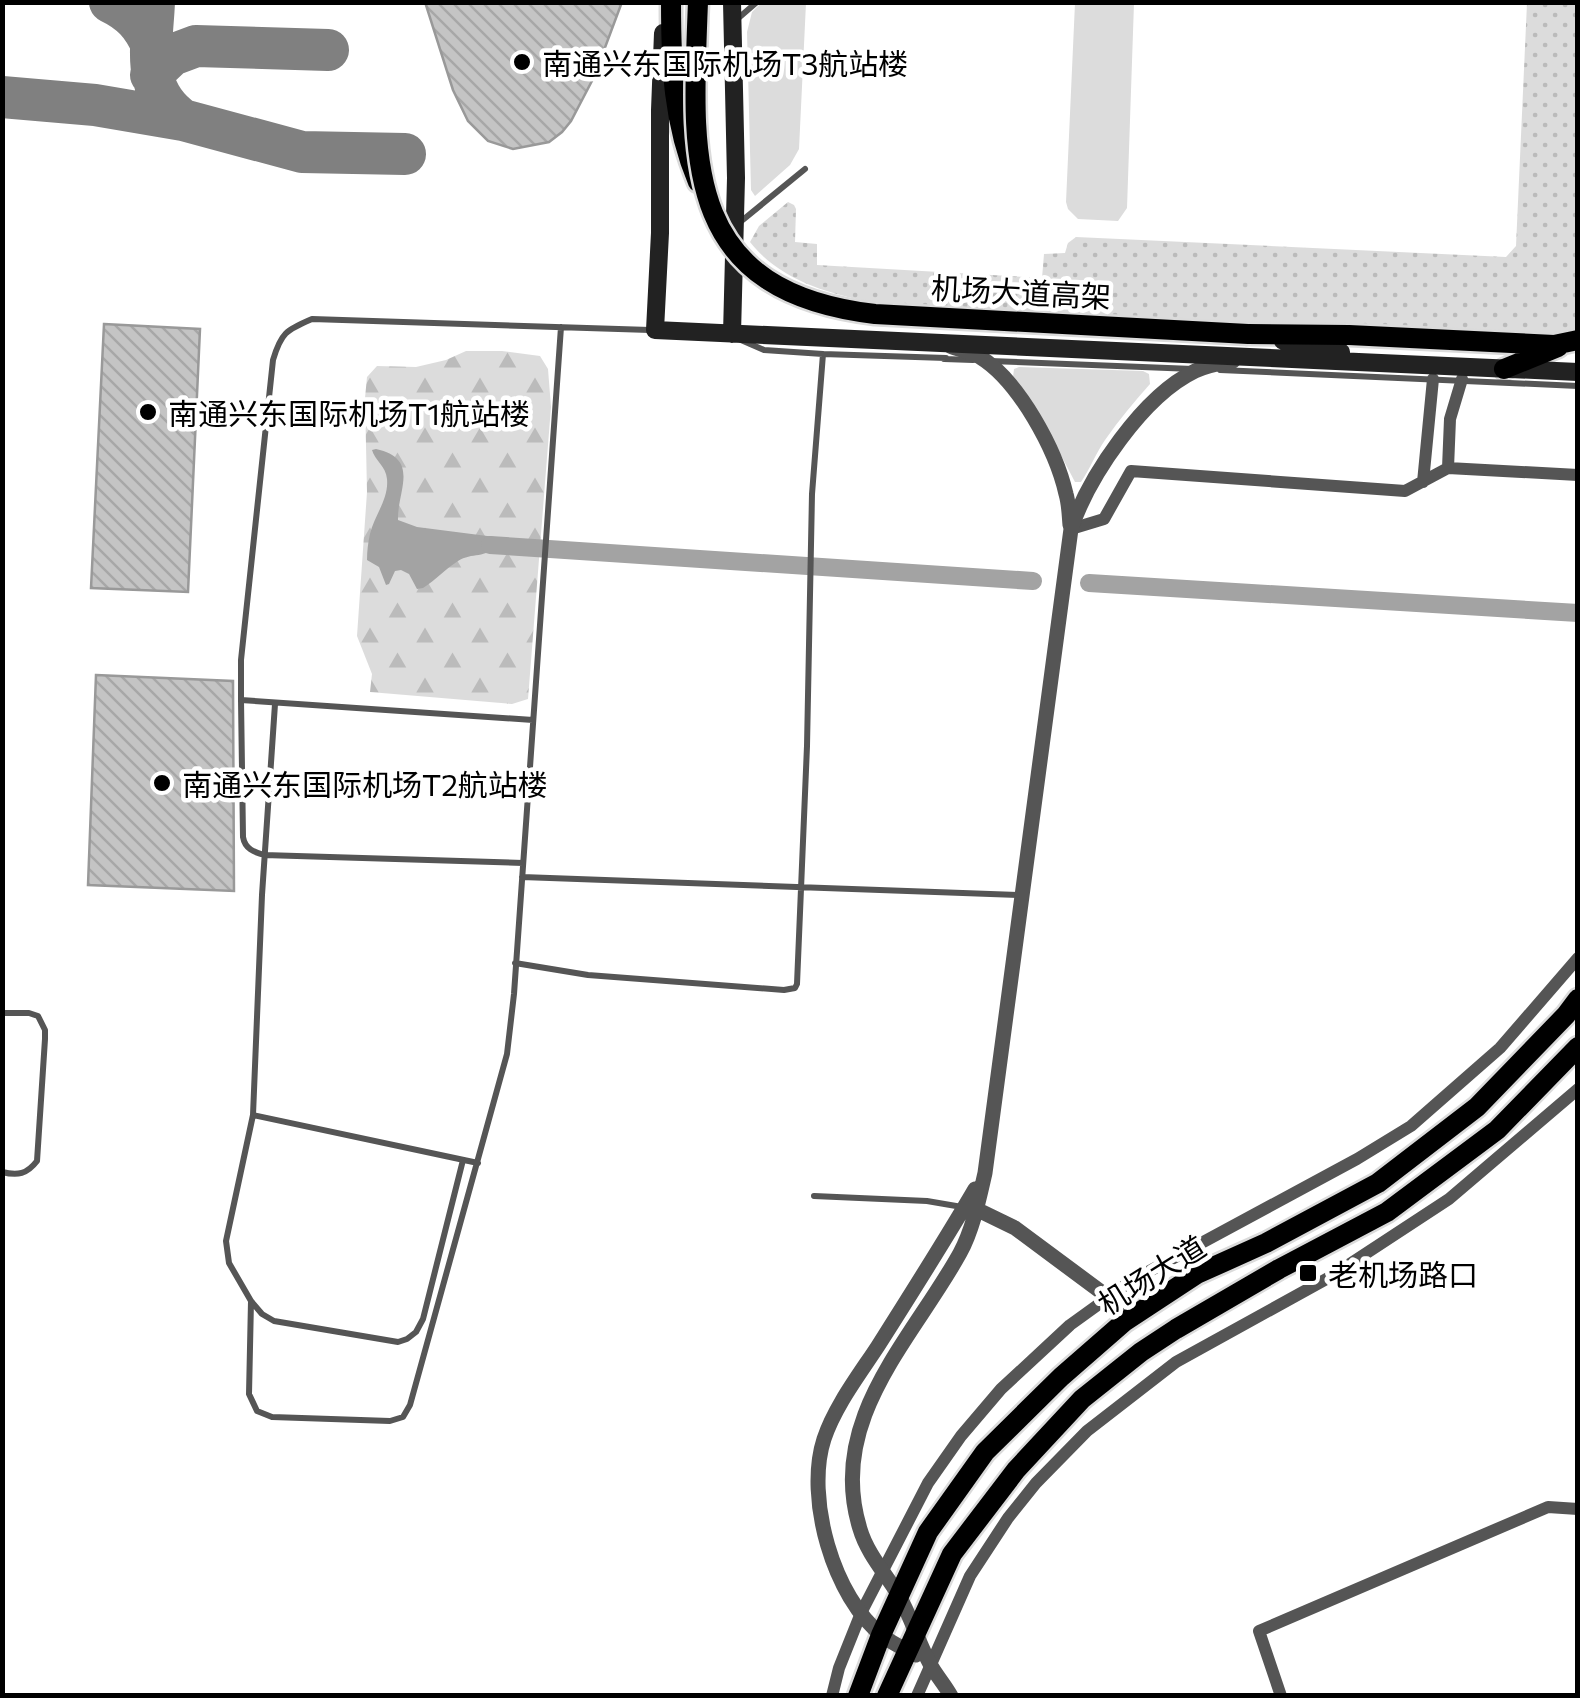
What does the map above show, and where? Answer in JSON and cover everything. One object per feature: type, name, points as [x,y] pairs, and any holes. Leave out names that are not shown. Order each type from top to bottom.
[{"type":"main road","points":[[667,2],[678,118],[710,208]]},
{"type":"main road","points":[[667,2],[660,110],[655,330],[942,351],[1008,346],[1578,372]]},
{"type":"main road","name":"机场大道高架","points":[[698,2],[694,118],[700,169],[710,208],[741,257],[784,290],[841,310],[874,314],[1248,334],[1554,345],[1573,341]]},
{"type":"main road","points":[[732,8],[736,178],[732,334]]},
{"type":"main road","points":[[1248,334],[1398,364]]},
{"type":"main road","points":[[1504,369],[1573,341]]},
{"type":"main road","name":"机场大道","points":[[858,1696],[928,1532],[985,1452],[1060,1377],[1124,1322],[1197,1274],[1378,1183],[1477,1107],[1578,998]]},
{"type":"main road","name":"机场大道","points":[[887,1696],[952,1554],[1016,1470],[1082,1399],[1176,1328],[1387,1212],[1497,1130],[1578,1046]]},
{"type":"street","points":[[942,351],[981,358],[999,372],[1019,398],[1057,465],[1067,495],[1071,529]]},
{"type":"street","points":[[911,1641],[881,1635],[841,1578],[818,1508],[819,1455],[833,1416],[970,1208],[985,1172],[1071,529],[1080,502],[1121,438],[1174,384],[1213,364],[1256,357]]},
{"type":"street","points":[[1423,482],[1433,378]]},
{"type":"street","points":[[1448,468],[1450,420],[1462,380]]},
{"type":"street","points":[[1071,529],[1104,519],[1130,472],[1405,490],[1448,468],[1578,475]]},
{"type":"street","points":[[832,1696],[862,1613],[928,1483],[961,1436],[1001,1390],[1070,1326],[1108,1297],[1357,1160],[1411,1126],[1500,1048],[1578,958]]},
{"type":"street","points":[[917,1696],[970,1576],[1036,1483],[1087,1430],[1176,1362],[1330,1276],[1449,1199],[1578,1089]]},
{"type":"street","points":[[970,1208],[1015,1228],[1108,1297],[1124,1322]]},
{"type":"street","points":[[951,1696],[911,1641],[898,1595],[861,1534],[852,1488],[862,1418],[962,1250],[970,1208]]},
{"type":"street","points":[[1281,1696],[1259,1631],[1548,1507],[1578,1509]]},
{"type":"lane","points":[[732,8],[757,2]]},
{"type":"lane","points":[[735,227],[806,169]]},
{"type":"lane","points":[[523,863],[264,855],[244,844],[241,660],[270,376],[279,340],[290,328],[312,320],[655,330]]},
{"type":"lane","points":[[250,1301],[249,1394],[257,1410],[272,1417],[390,1421],[403,1416],[410,1406],[507,1054],[561,327]]},
{"type":"lane","points":[[732,334],[745,344],[764,350],[823,354],[942,351]]},
{"type":"lane","points":[[981,358],[1008,346]]},
{"type":"lane","points":[[515,964],[588,975],[794,988],[798,979],[807,746],[814,446],[823,354]]},
{"type":"lane","points":[[981,358],[1578,386]]},
{"type":"lane","points":[[241,700],[533,720]]},
{"type":"lane","points":[[275,704],[253,1115],[226,1241],[229,1264],[250,1301],[274,1320],[388,1342],[408,1340],[423,1318],[462,1160]]},
{"type":"lane","points":[[522,877],[1022,896]]},
{"type":"lane","points":[[2,1013],[38,1016],[45,1030],[37,1161],[22,1174],[2,1172]]},
{"type":"lane","points":[[253,1115],[478,1163]]},
{"type":"lane","points":[[814,1196],[926,1200],[970,1208]]},
{"type":"green space","points":[[762,2],[806,3],[799,149],[790,165],[755,196],[751,190],[747,32],[752,12]]},
{"type":"green space","points":[[1075,3],[1134,3],[1127,208],[1118,221],[1078,219],[1066,202]]},
{"type":"green space","points":[[1527,3],[1577,3],[1578,334],[1553,339],[871,302],[837,294],[789,275],[750,242],[759,226],[788,202],[796,209],[795,242],[817,244],[817,265],[1042,278],[1044,254],[1065,253],[1068,243],[1076,237],[1506,257],[1516,246]]},
{"type":"green space","points":[[466,351],[540,356],[548,369],[551,407],[528,699],[512,704],[370,692],[372,674],[357,636],[367,492],[367,377],[377,366],[416,367]]},
{"type":"green space","points":[[1014,369],[1143,371],[1149,374],[1150,384],[1105,440],[1081,482],[1075,482],[1043,421],[1013,377]]},
{"type":"shaded area","points":[[372,450],[390,454],[402,468],[398,520],[417,527],[495,537],[497,545],[488,552],[458,561],[423,588],[417,589],[409,574],[401,570],[395,571],[386,585],[379,567],[367,560],[370,534],[387,486],[385,471]]},
{"type":"building","name":"南通兴东国际机场T3航站楼","points":[[425,2],[622,2],[594,77],[571,121],[549,142],[513,149],[488,141],[468,121],[453,90]]},
{"type":"building","name":"南通兴东国际机场T1航站楼","points":[[104,324],[200,329],[188,592],[91,588]]},
{"type":"building","name":"南通兴东国际机场T2航站楼","points":[[96,675],[233,681],[234,891],[88,885]]},
{"type":"waterway","points":[[490,545],[1033,581]]},
{"type":"waterway","points":[[1089,583],[1578,613]]},
{"type":"taxiway","points":[[110,2],[136,20],[152,46]]},
{"type":"taxiway","points":[[154,2],[154,82],[169,108],[183,120],[302,152],[405,154]]},
{"type":"taxiway","points":[[151,75],[172,55],[196,46],[328,50]]},
{"type":"taxiway","points":[[2,97],[95,105],[183,120]]},
{"type":"place","name":"南通兴东国际机场T3航站楼","points":[[522,62]]},
{"type":"place","name":"南通兴东国际机场T1航站楼","points":[[148,412]]},
{"type":"place","name":"南通兴东国际机场T2航站楼","points":[[162,783]]},
{"type":"place","name":"老机场路口","points":[[1308,1273]]}]
